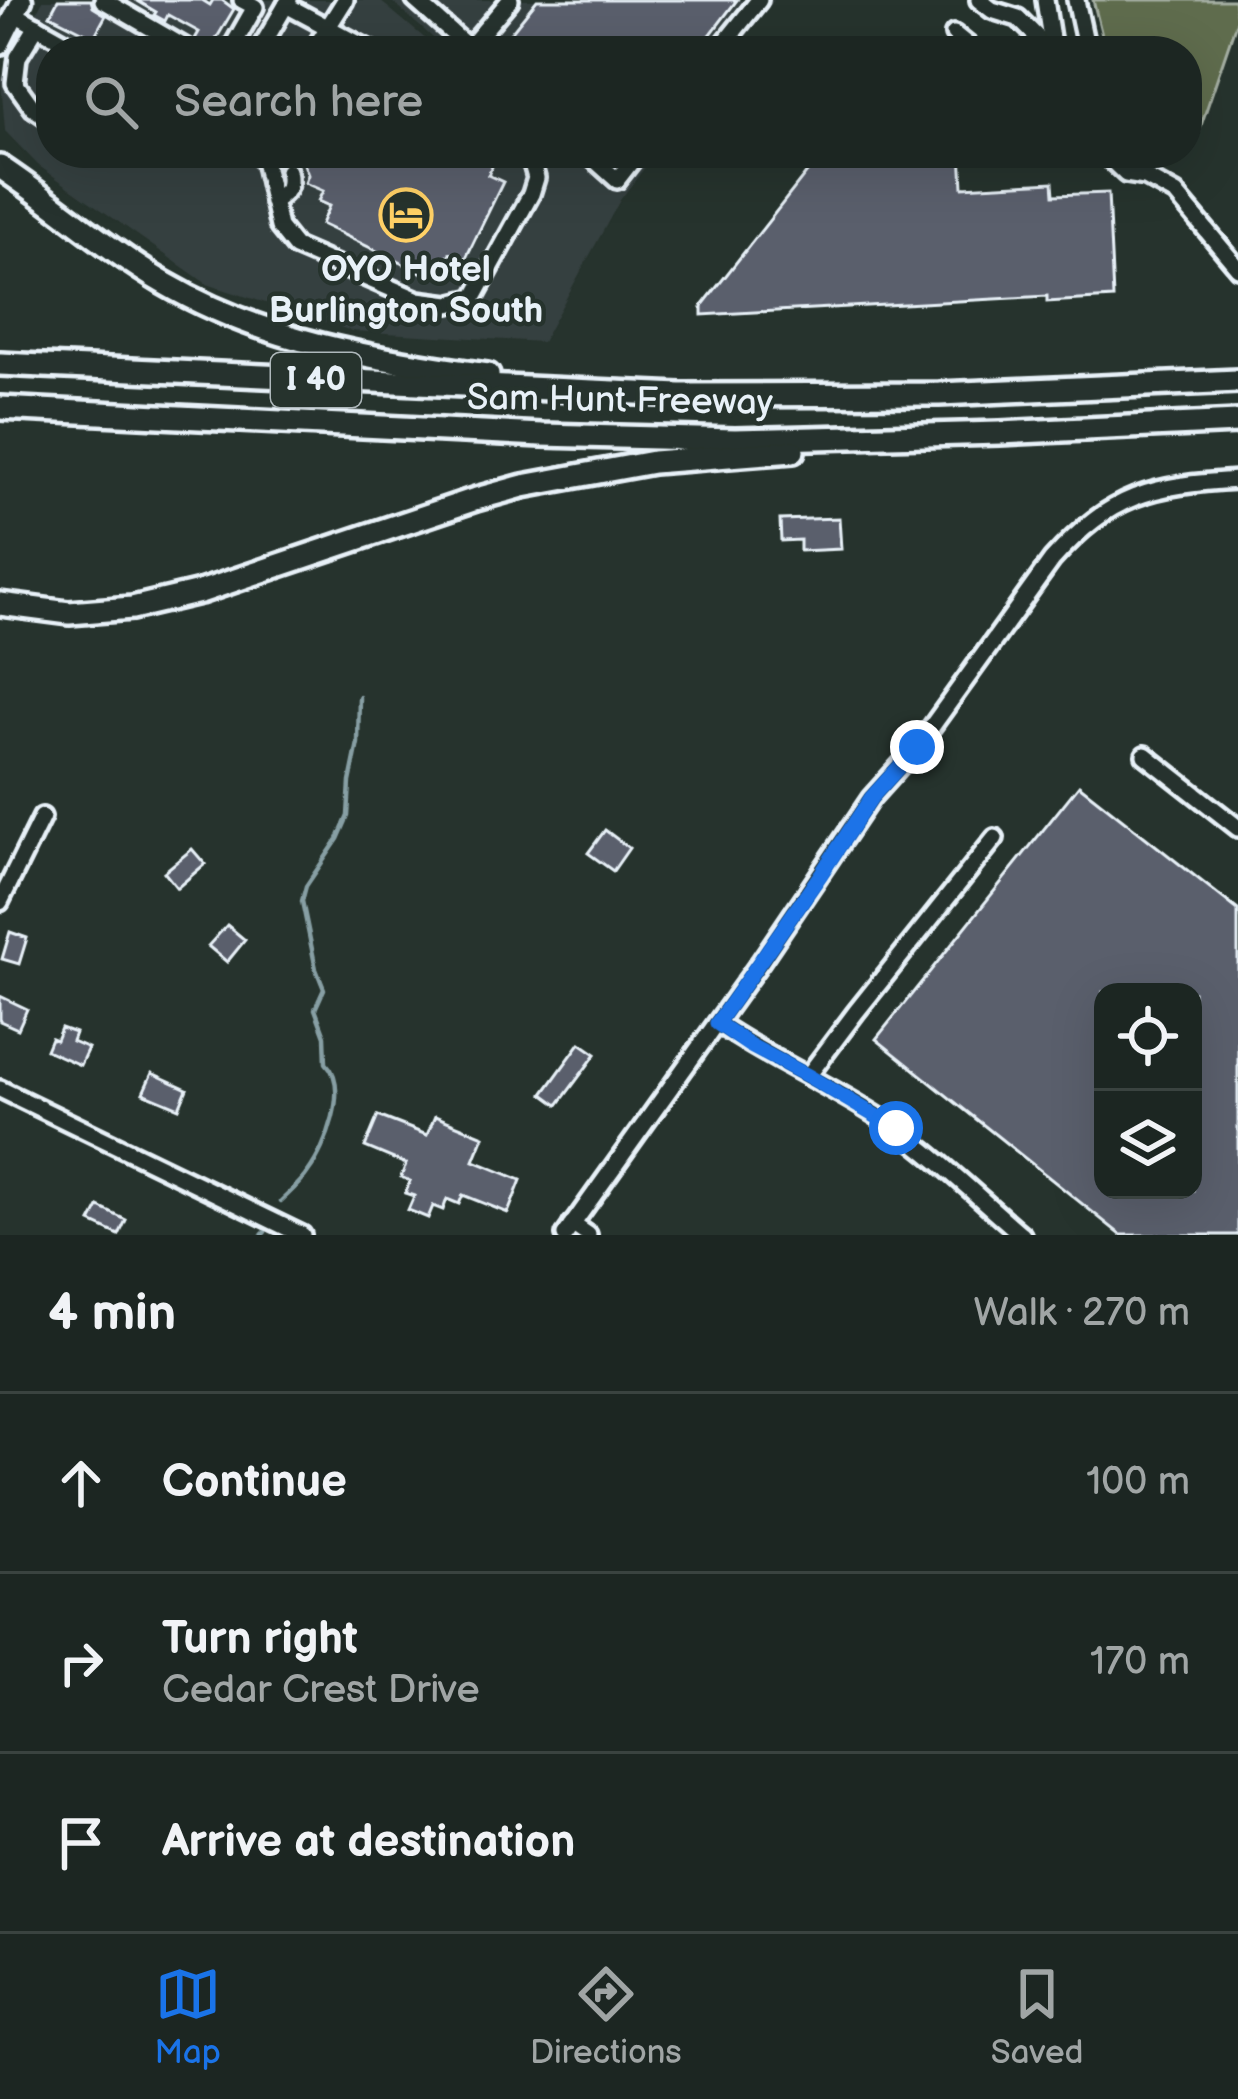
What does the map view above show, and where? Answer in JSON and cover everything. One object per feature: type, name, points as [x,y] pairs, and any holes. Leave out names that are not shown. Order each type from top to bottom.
[{"type":"highway","points":[[0,167],[131,262],[203,304],[242,320],[334,350],[397,363],[631,393]]},
{"type":"highway","name":"Sam Hunt Freeway","points":[[0,364],[794,396],[1238,381]]},
{"type":"highway","name":"Sam Hunt Freeway","points":[[0,408],[736,440],[1238,422]]},
{"type":"highway","points":[[0,604],[69,613],[164,602],[476,499],[608,468],[1000,433]]},
{"type":"main road","points":[[0,44],[19,7]]},
{"type":"street","points":[[104,0],[165,36]]},
{"type":"street","points":[[239,36],[255,7],[242,0]]},
{"type":"street","points":[[321,36],[345,0]]},
{"type":"street","points":[[415,0],[456,36]]},
{"type":"street","points":[[730,36],[758,0]]},
{"type":"street","points":[[980,0],[992,10],[1018,18],[1037,36]]},
{"type":"street","points":[[1013,0],[1018,18]]},
{"type":"street","points":[[1045,0],[1050,36]]},
{"type":"street","points":[[1076,0],[1084,36]]},
{"type":"street","points":[[268,36],[288,3],[343,36]]},
{"type":"street","points":[[480,36],[503,3]]},
{"type":"street","points":[[19,7],[55,36]]},
{"type":"street","points":[[36,109],[15,83],[18,57],[37,26]]},
{"type":"street","points":[[266,168],[279,227],[296,247],[418,300],[449,304],[474,298],[531,194],[536,178],[533,168]]},
{"type":"street","points":[[273,202],[288,190],[287,168]]},
{"type":"street","points":[[604,168],[617,180],[626,168]]},
{"type":"street","points":[[1120,168],[1176,194],[1238,268]]},
{"type":"street","points":[[588,1235],[568,1230],[871,798],[917,747],[1052,560],[1107,508],[1144,492],[1238,480]]},
{"type":"street","points":[[1144,755],[1238,828]]},
{"type":"street","points":[[0,902],[42,817]]},
{"type":"street","points":[[808,1076],[995,838]]},
{"type":"street","points":[[717,1023],[896,1128],[1022,1235]]},
{"type":"street","points":[[0,1090],[302,1235]]},
{"type":"shaded area","points":[[43,0],[379,0],[422,36],[36,36],[36,163],[5,131],[1,80]]},
{"type":"shaded area","points":[[390,0],[774,0],[746,36],[431,36]]},
{"type":"shaded area","points":[[42,168],[645,168],[620,200],[542,342],[352,331],[207,284]]},
{"type":"green space","points":[[1093,0],[1234,0],[1237,20],[1202,122],[1202,36],[1102,36]]},
{"type":"building","points":[[58,0],[91,0],[106,15],[92,36],[50,15]]},
{"type":"building","points":[[136,0],[202,0],[210,5],[222,0],[234,9],[218,36],[197,36],[199,32],[168,15],[165,21]]},
{"type":"building","points":[[537,0],[737,0],[709,36],[508,36]]},
{"type":"building","name":"OYO Hotel Burlington South","points":[[305,168],[491,168],[488,175],[503,182],[465,260],[450,253],[442,270],[436,267],[431,277],[321,224],[329,206],[318,201],[323,191],[305,183]]},
{"type":"building","points":[[810,168],[962,168],[963,187],[1053,182],[1054,195],[1108,193],[1113,298],[1047,302],[1047,296],[702,315],[702,306]]},
{"type":"building","points":[[839,518],[841,549],[800,551],[800,540],[781,541],[780,520]]},
{"type":"building","points":[[1079,785],[1238,910],[1238,1235],[1121,1235],[876,1039]]},
{"type":"building","points":[[605,830],[629,848],[613,871],[588,853]]},
{"type":"building","points":[[192,849],[205,864],[177,888],[164,872]]},
{"type":"building","points":[[227,925],[245,940],[227,962],[208,946]]},
{"type":"building","points":[[10,932],[27,938],[19,964],[2,959]]},
{"type":"building","points":[[0,996],[27,1009],[18,1029],[0,1021]]},
{"type":"building","points":[[61,1028],[75,1033],[72,1041],[88,1048],[80,1065],[46,1050]]},
{"type":"building","points":[[580,1043],[596,1054],[558,1105],[543,1094]]},
{"type":"building","points":[[152,1073],[187,1089],[179,1108],[143,1093]]},
{"type":"building","points":[[378,1116],[427,1135],[435,1116],[484,1136],[474,1161],[521,1180],[508,1213],[463,1195],[459,1204],[447,1199],[443,1210],[433,1206],[428,1218],[408,1210],[414,1196],[405,1193],[410,1181],[401,1177],[406,1164],[365,1147]]},
{"type":"building","points":[[99,1207],[126,1220],[119,1235],[91,1222]]},
{"type":"waterway","points":[[281,1201],[315,1161],[336,1102],[325,1036],[315,1009],[324,989],[302,901],[306,886],[348,816],[359,697]]},
{"type":"waterway","points":[[262,1235],[265,1232]]},
{"type":"place","name":"OYO Hotel Burlington South","points":[[406,215]]},
{"type":"route","points":[[896,1128],[717,1023],[871,798],[917,747]]}]
